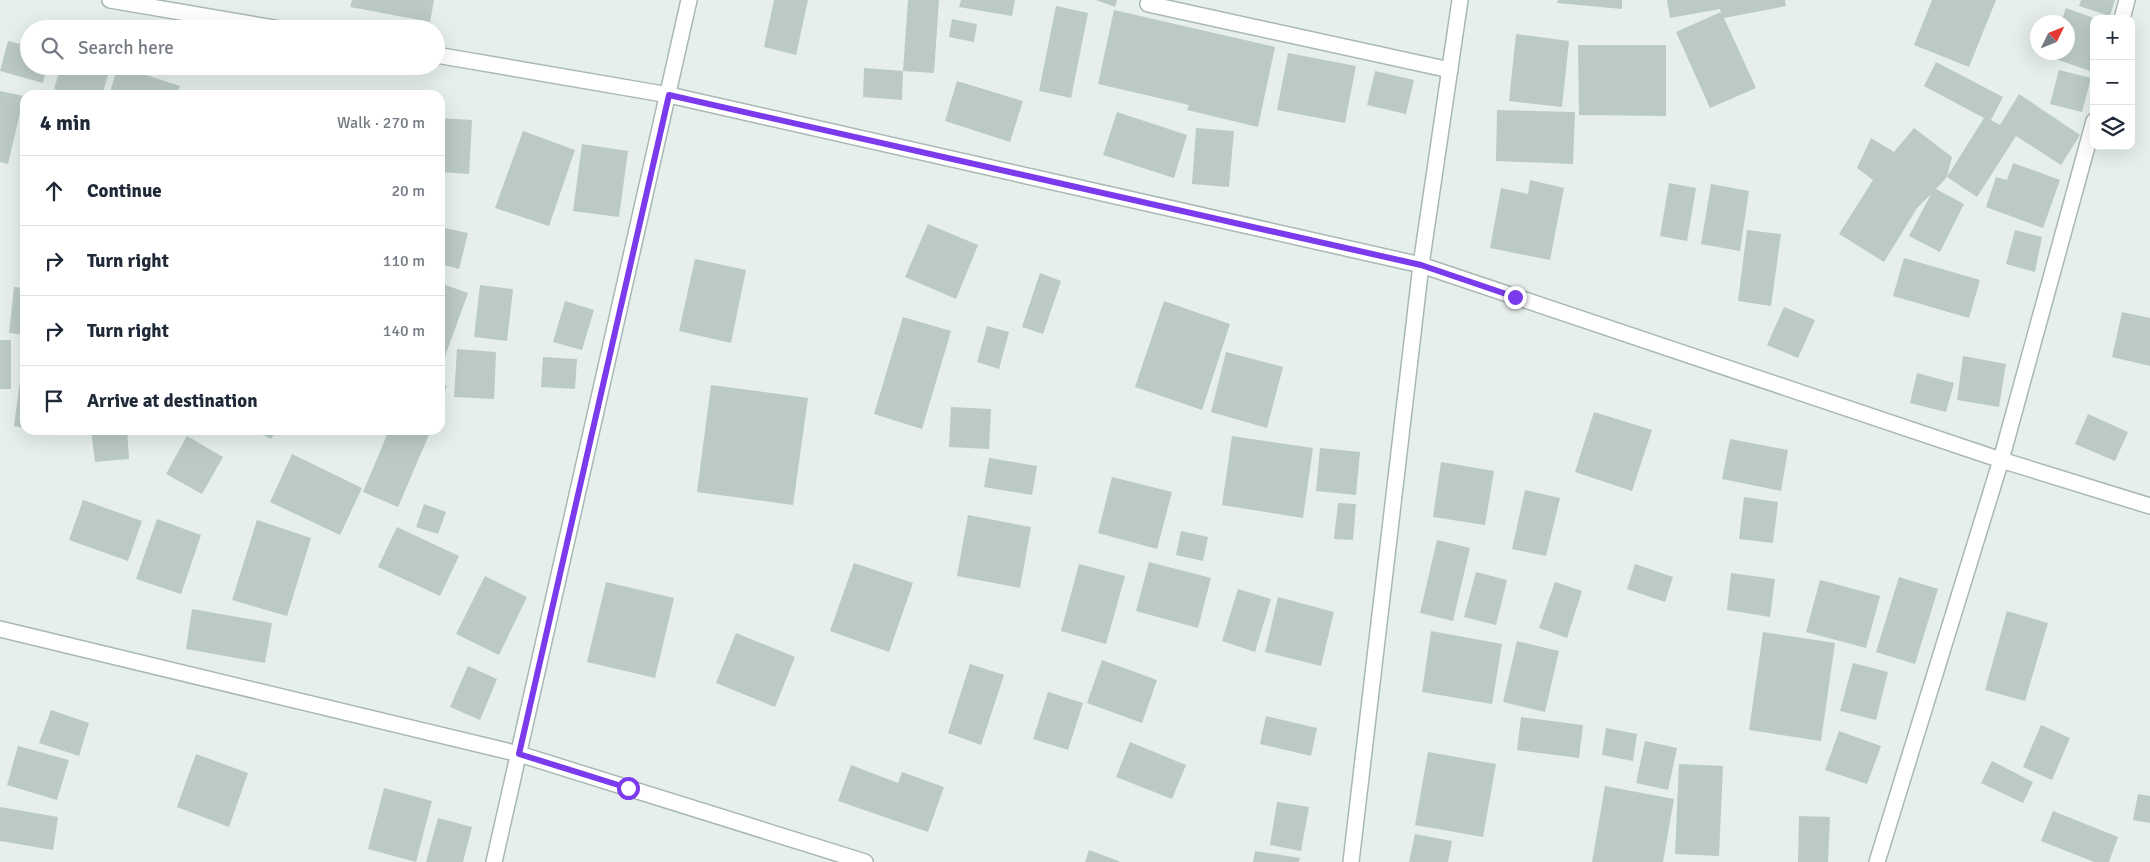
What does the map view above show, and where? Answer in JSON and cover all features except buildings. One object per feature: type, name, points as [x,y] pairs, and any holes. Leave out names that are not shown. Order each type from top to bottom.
[{"type":"street","points":[[110,0],[227,20]]},
{"type":"street","points":[[494,862],[689,0]]},
{"type":"street","points":[[1352,862],[1421,265],[1460,0]]},
{"type":"street","points":[[2123,15],[2127,0]]},
{"type":"street","points":[[1148,4],[1450,70]]},
{"type":"street","points":[[445,57],[669,95],[1421,265],[2001,460],[2150,506]]},
{"type":"street","points":[[1877,862],[2001,460],[2090,136]]},
{"type":"street","points":[[0,629],[519,754],[865,862]]},
{"type":"route","points":[[628,788],[519,754],[669,95],[1421,265],[1515,297]]}]
